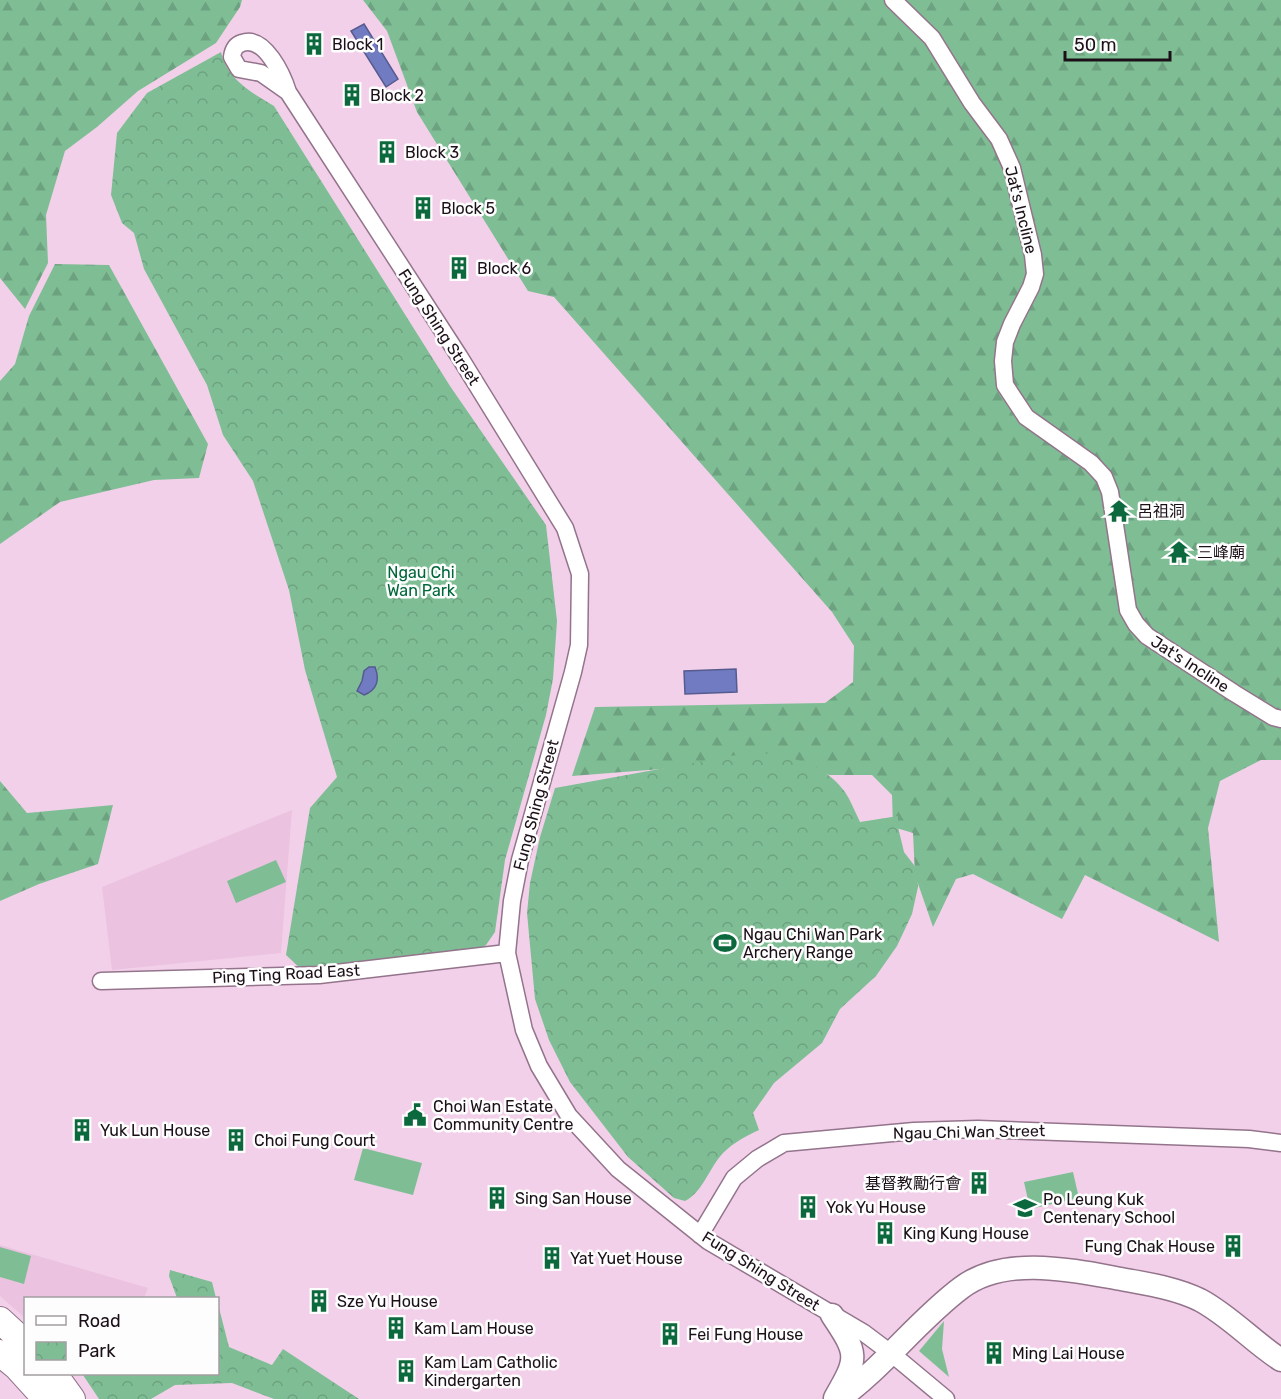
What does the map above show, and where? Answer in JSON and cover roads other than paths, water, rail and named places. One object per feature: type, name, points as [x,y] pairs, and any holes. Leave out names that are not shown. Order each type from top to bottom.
[{"type":"main road","points":[[839,1399],[871,1375],[962,1287],[979,1278],[1002,1271],[1030,1268],[1063,1269],[1175,1290],[1218,1310],[1281,1360]]},
{"type":"main road","points":[[832,1315],[847,1338],[853,1356],[853,1365],[834,1399]]},
{"type":"main road","points":[[0,1320],[15,1337]]},
{"type":"main road","points":[[0,1353],[24,1375]]},
{"type":"main road","points":[[24,1375],[46,1399]]},
{"type":"main road","points":[[55,1375],[72,1399]]},
{"type":"street","name":"Jat's Incline","points":[[893,0],[932,38],[972,103],[999,139],[1012,168],[1033,255],[1035,274],[1005,342],[1003,361],[1005,385],[1011,398],[1026,417],[1091,463],[1104,477],[1110,492],[1128,610],[1136,624],[1147,636],[1234,693],[1273,717],[1281,719]]},
{"type":"street","name":"Fung Shing Street","points":[[288,92],[459,356],[565,528],[580,574],[577,654],[519,860],[507,953],[524,1030],[539,1066],[568,1116],[618,1169],[708,1241],[864,1333],[946,1399]]},
{"type":"street","name":"Ping Ting Road East","points":[[101,981],[319,975],[507,953]]},
{"type":"street","name":"Ngau Chi Wan Street","points":[[700,1235],[734,1179],[758,1159],[784,1143],[914,1131],[978,1129],[1249,1138],[1281,1143]]},
{"type":"water","points":[[364,24],[398,79],[386,87],[351,31]]},
{"type":"water","points":[[369,667],[375,667],[377,680],[375,687],[364,695],[357,691],[364,671]]},
{"type":"water","points":[[736,669],[737,692],[685,694],[684,671]]},
{"type":"place","name":"Block 1","points":[[314,44]]},
{"type":"place","name":"Block 2","points":[[352,95]]},
{"type":"place","name":"Block 3","points":[[387,152]]},
{"type":"place","name":"Block 5","points":[[423,208]]},
{"type":"place","name":"Block 6","points":[[459,268]]},
{"type":"place","name":"呂祖洞","points":[[1119,511]]},
{"type":"place","name":"三峰廟","points":[[1179,552]]},
{"type":"place","name":"Ngau Chi Wan Park Archery Range","points":[[725,943]]},
{"type":"place","name":"Choi Wan Estate Community Centre","points":[[415,1115]]},
{"type":"place","name":"Yuk Lun House","points":[[82,1130]]},
{"type":"place","name":"Choi Fung Court","points":[[236,1140]]},
{"type":"place","name":"基督教勵行會","points":[[979,1183]]},
{"type":"place","name":"Sing San House","points":[[497,1198]]},
{"type":"place","name":"Yok Yu House","points":[[808,1207]]},
{"type":"place","name":"Po Leung Kuk Centenary School","points":[[1025,1208]]},
{"type":"place","name":"King Kung House","points":[[885,1233]]},
{"type":"place","name":"Fung Chak House","points":[[1233,1246]]},
{"type":"place","name":"Yat Yuet House","points":[[552,1258]]},
{"type":"place","name":"Sze Yu House","points":[[319,1301]]},
{"type":"place","name":"Kam Lam House","points":[[396,1328]]},
{"type":"place","name":"Fei Fung House","points":[[670,1334]]},
{"type":"place","name":"Ming Lai House","points":[[994,1353]]},
{"type":"place","name":"Kam Lam Catholic Kindergarten","points":[[406,1371]]},
{"type":"park label","name":"Ngau Chi Wan Park","points":[[421,581]]}]
